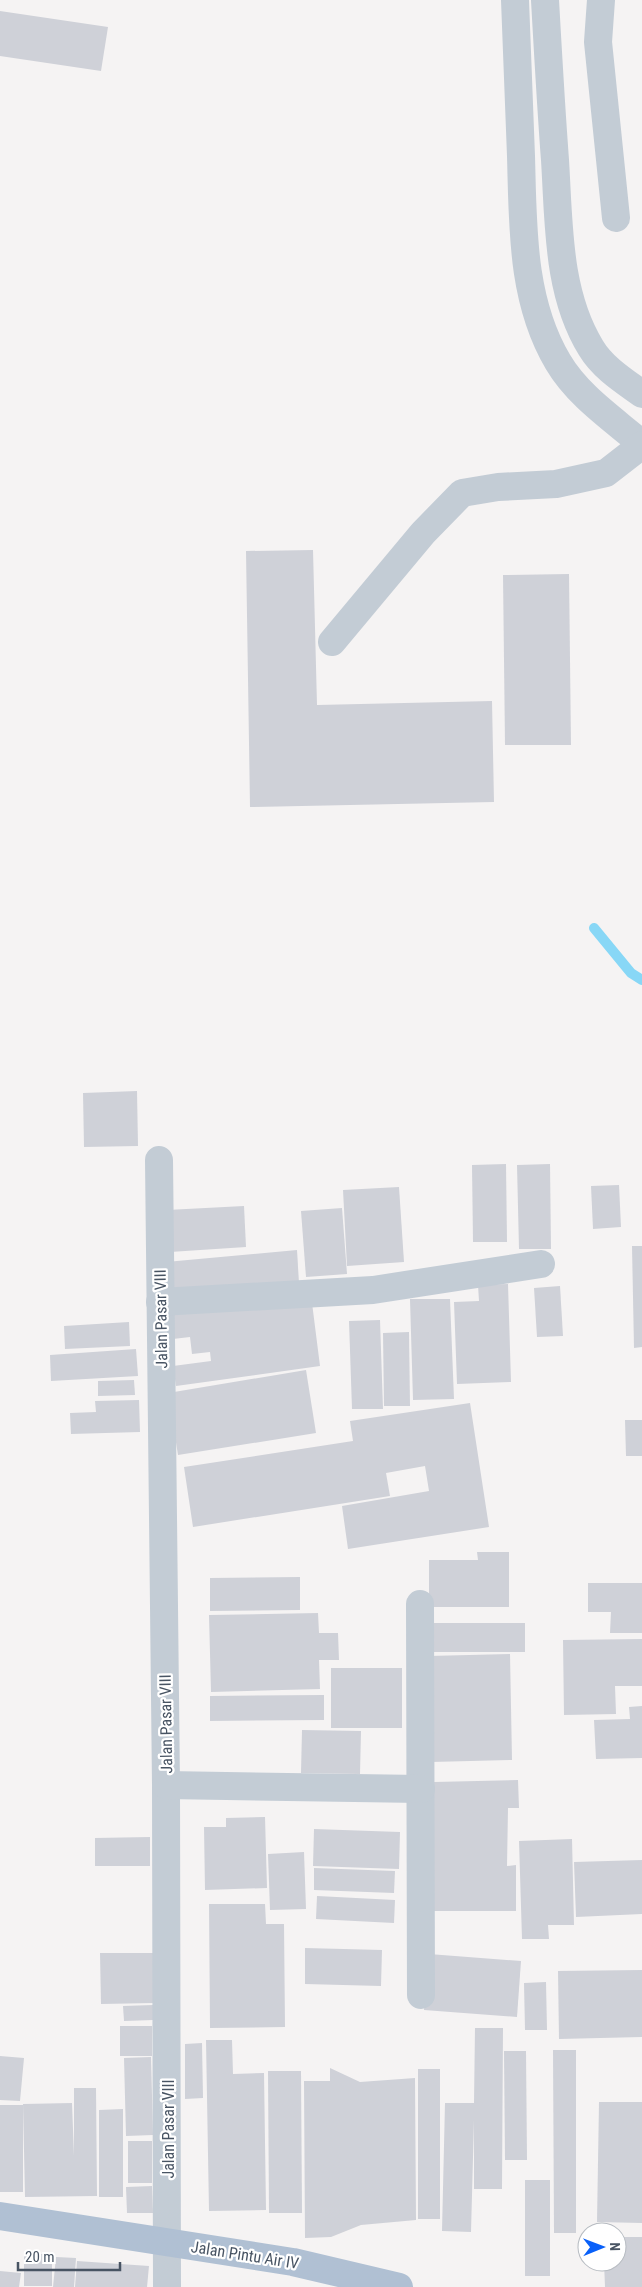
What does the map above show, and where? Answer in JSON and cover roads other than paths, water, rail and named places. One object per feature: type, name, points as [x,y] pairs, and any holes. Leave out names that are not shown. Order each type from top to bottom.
[{"type":"main road","name":"Jalan Pintu Air IV","points":[[0,2216],[293,2262],[399,2287]]},
{"type":"street","points":[[332,642],[423,533],[462,493],[498,487],[556,484],[606,473],[642,445],[582,394],[558,362],[540,322],[530,288],[524,245],[515,0]]},
{"type":"street","points":[[545,0],[566,287],[577,321],[592,350],[614,374],[642,394]]},
{"type":"street","points":[[601,0],[598,42],[616,218]]},
{"type":"street","name":"Jalan Pasar VIII","points":[[159,1160],[166,1784],[169,2242],[167,2287]]},
{"type":"street","points":[[160,1302],[372,1290],[541,1264]]},
{"type":"street","points":[[420,1604],[421,1995]]},
{"type":"street","points":[[166,1784],[421,1789]]},
{"type":"waterway","points":[[594,928],[631,973],[642,980]]}]
